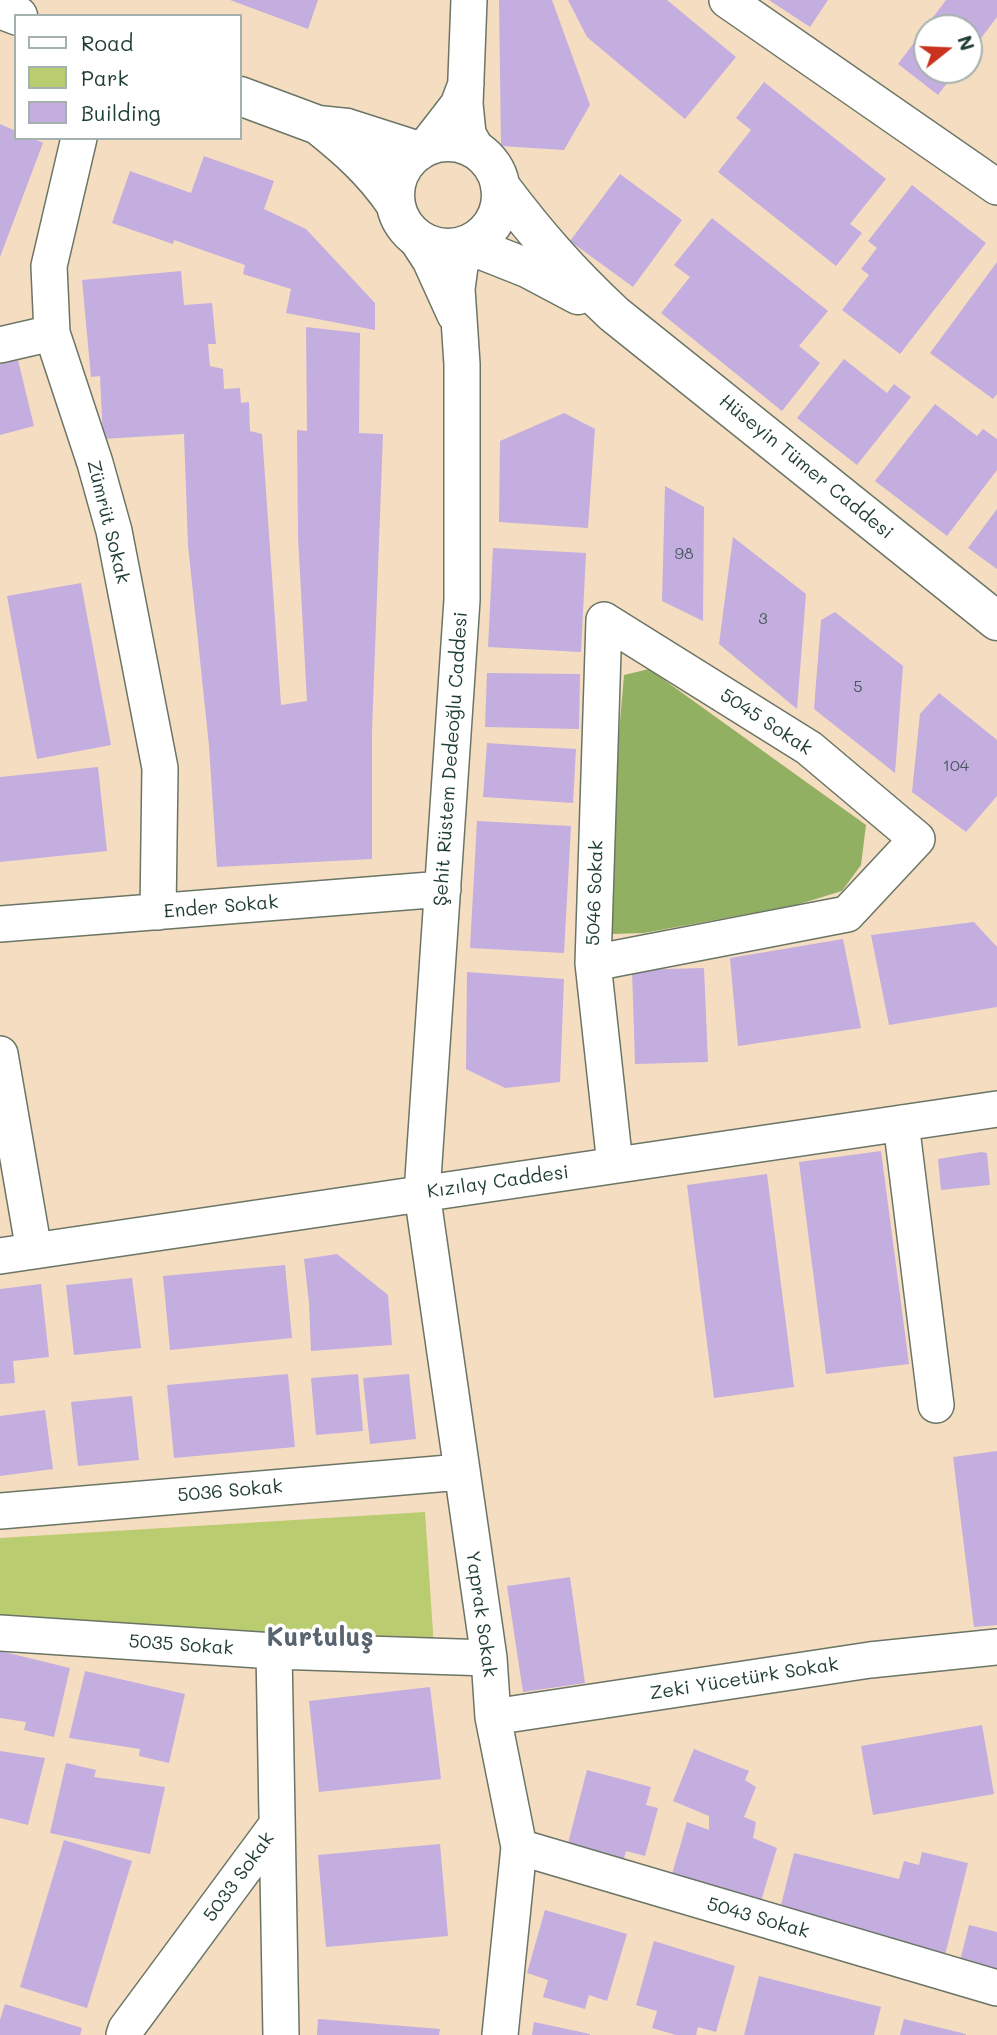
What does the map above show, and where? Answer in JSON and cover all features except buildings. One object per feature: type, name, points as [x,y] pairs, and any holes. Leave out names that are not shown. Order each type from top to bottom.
[{"type":"main road","points":[[242,97],[318,125],[347,128],[423,148]]},
{"type":"main road","points":[[318,125],[376,176],[394,202],[400,219],[415,237]]},
{"type":"main road","points":[[394,202],[395,185],[401,169],[412,155],[423,148],[453,142],[477,150]]},
{"type":"main road","name":"Hüseyin Tümer Caddesi","points":[[477,150],[490,162],[499,178],[500,186],[541,241],[575,278],[614,314],[997,621]]},
{"type":"main road","points":[[469,244],[490,229],[499,213],[502,195],[500,186]]},
{"type":"main road","name":"Hüseyin Tümer Caddesi","points":[[415,237],[425,244],[442,249],[460,248],[469,244],[527,268],[614,314]]},
{"type":"street","points":[[468,0],[465,104],[468,134],[477,150]]},
{"type":"street","points":[[727,0],[997,187]]},
{"type":"street","points":[[423,148],[458,105],[466,84]]},
{"type":"street","name":"Zümrüt Sokak","points":[[79,140],[49,266],[52,333],[114,531],[160,768],[158,912]]},
{"type":"street","name":"Şehit Rüstem Dedeoğlu Caddesi","points":[[415,237],[430,260],[459,324]]},
{"type":"street","name":"Şehit Rüstem Dedeoğlu Caddesi","points":[[422,1193],[462,600],[462,364],[457,289],[460,266],[469,244]]},
{"type":"street","points":[[0,345],[52,333]]},
{"type":"street","name":"5045 Sokak","points":[[593,963],[847,914],[917,839],[809,748],[604,620]]},
{"type":"street","name":"5046 Sokak","points":[[604,620],[593,963],[615,1165]]},
{"type":"street","name":"Ender Sokak","points":[[0,924],[443,889]]},
{"type":"street","points":[[0,1054],[34,1251]]},
{"type":"street","name":"Kızılay Caddesi","points":[[0,1256],[997,1109]]},
{"type":"street","points":[[901,1123],[936,1405]]},
{"type":"street","name":"Yaprak Sokak","points":[[422,1193],[489,1658],[493,1717],[519,1847],[500,2035]]},
{"type":"street","name":"5036 Sokak","points":[[0,1511],[461,1472]]},
{"type":"street","name":"5035 Sokak","points":[[0,1633],[274,1651],[489,1658]]},
{"type":"street","name":"Zeki Yücetürk Sokak","points":[[493,1717],[870,1660],[997,1647]]},
{"type":"street","name":"5033 Sokak","points":[[130,2033],[276,1826],[274,1651]]},
{"type":"street","points":[[276,1826],[281,2035]]},
{"type":"street","name":"5043 Sokak","points":[[519,1847],[997,1988]]},
{"type":"green space","points":[[649,669],[866,825],[861,865],[842,891],[796,905],[644,933],[612,934],[610,838],[624,675]]},
{"type":"green space","points":[[425,1512],[434,1648],[0,1621],[0,1538]]},
{"type":"district","name":"Kurtuluş","points":[[320,1638]]}]
